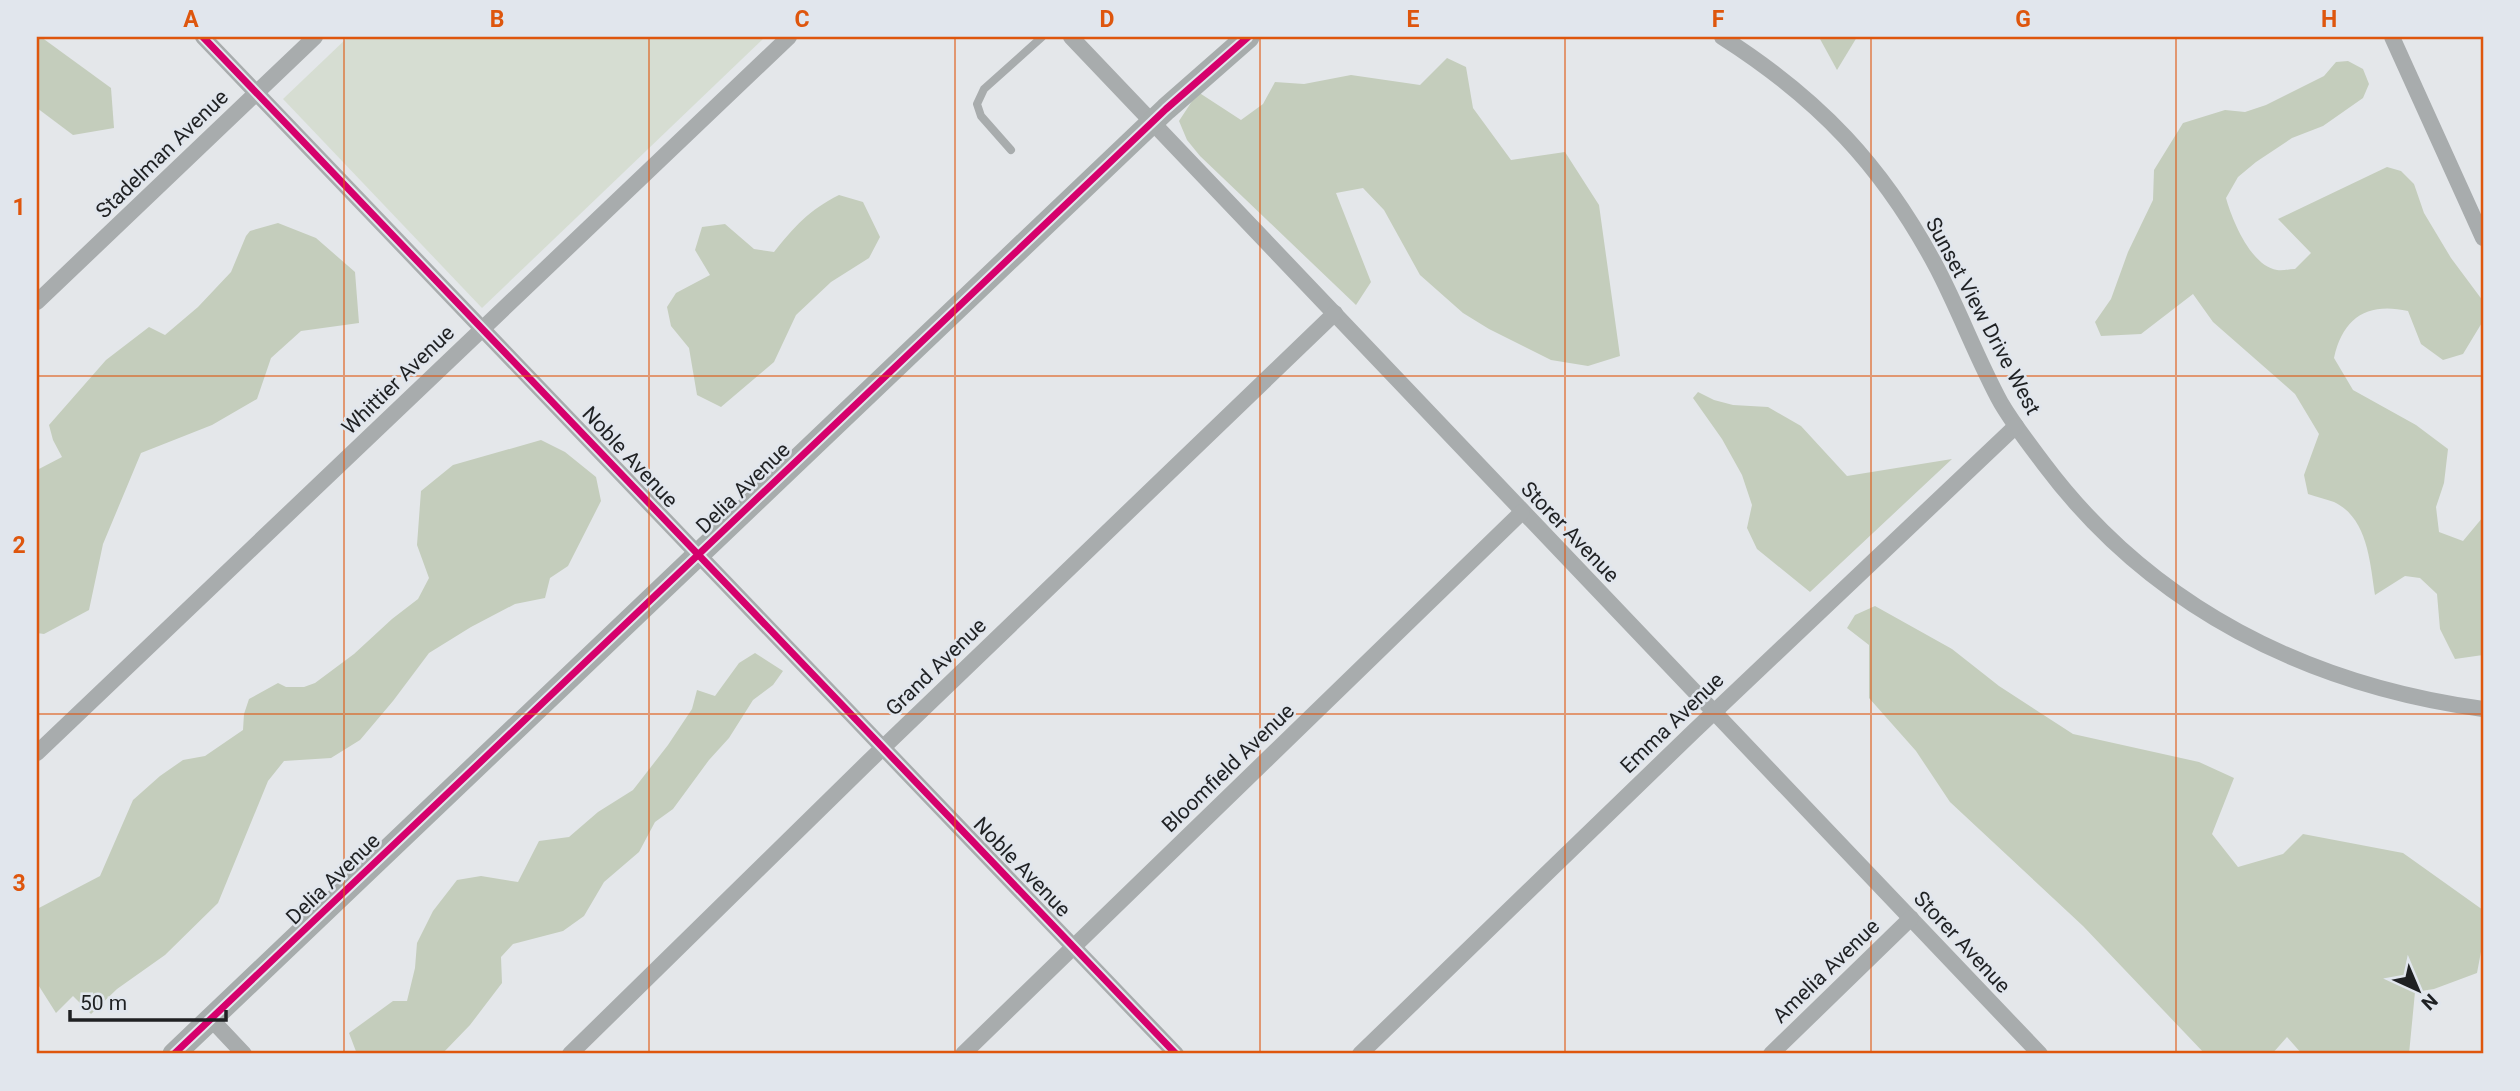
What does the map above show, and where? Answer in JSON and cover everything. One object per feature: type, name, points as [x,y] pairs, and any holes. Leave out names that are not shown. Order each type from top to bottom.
[{"type":"street","name":"Noble Avenue","points":[[203,37],[1176,1054]]},
{"type":"street","name":"Stadelman Avenue","points":[[39,295],[316,37]]},
{"type":"street","name":"Whittier Avenue","points":[[37,753],[789,37]]},
{"type":"street","name":"Storer Avenue","points":[[1071,37],[2040,1054]]},
{"type":"street","name":"Delia Avenue","points":[[174,1054],[1152,122],[1248,37]]},
{"type":"street","name":"Sunset View Drive West","points":[[1722,37],[1762,62],[1824,115],[1884,181],[1937,269],[1978,358],[2016,426],[2059,484],[2128,555],[2169,589],[2211,617],[2287,656],[2324,672],[2399,694],[2483,709]]},
{"type":"street","points":[[2392,37],[2483,238]]},
{"type":"street","name":"Grand Avenue","points":[[570,1054],[883,747],[1335,313]]},
{"type":"street","name":"Emma Avenue","points":[[1360,1054],[2016,426]]},
{"type":"street","name":"Bloomfield Avenue","points":[[963,1054],[1522,512]]},
{"type":"street","name":"Amelia Avenue","points":[[1771,1054],[1911,918]]},
{"type":"street","points":[[211,1019],[244,1054]]},
{"type":"lane","points":[[1011,150],[981,116],[977,104],[984,89],[1042,37]]},
{"type":"shaded area","points":[[348,37],[765,37],[482,308],[283,99]]},
{"type":"green space","points":[[37,37],[41,37],[111,88],[114,128],[73,135],[37,108]]},
{"type":"green space","points":[[1857,37],[1837,70],[1820,39]]},
{"type":"green space","points":[[1447,58],[1466,67],[1473,108],[1511,160],[1565,152],[1599,205],[1620,356],[1588,366],[1551,360],[1463,313],[1420,275],[1384,210],[1363,188],[1336,193],[1371,282],[1356,305],[1200,156],[1187,140],[1179,121],[1198,92],[1241,120],[1263,104],[1275,82],[1304,84],[1351,75],[1420,85]]},
{"type":"green space","points":[[2348,61],[2363,69],[2369,84],[2363,98],[2323,126],[2292,138],[2256,162],[2238,177],[2226,198],[2244,241],[2259,260],[2277,270],[2295,269],[2311,253],[2278,219],[2387,167],[2401,171],[2414,184],[2424,213],[2451,258],[2483,301],[2483,321],[2463,354],[2443,360],[2421,344],[2408,311],[2381,309],[2369,311],[2351,323],[2338,344],[2334,358],[2353,390],[2416,425],[2448,449],[2444,483],[2436,507],[2439,532],[2463,541],[2483,517],[2483,655],[2455,659],[2440,629],[2437,594],[2420,578],[2405,576],[2375,595],[2369,556],[2361,530],[2354,519],[2334,502],[2308,494],[2304,475],[2319,434],[2295,394],[2213,322],[2193,294],[2141,334],[2101,336],[2095,322],[2111,299],[2128,252],[2153,200],[2154,170],[2183,123],[2225,110],[2245,112],[2266,105],[2324,76],[2336,62]]},
{"type":"green space","points":[[839,195],[863,202],[880,237],[869,258],[831,282],[796,315],[774,362],[721,407],[697,395],[689,348],[671,326],[667,307],[676,293],[710,275],[695,250],[702,227],[725,224],[754,249],[774,252],[803,220]]},
{"type":"green space","points":[[278,223],[316,238],[355,272],[359,323],[301,331],[271,358],[257,399],[212,425],[141,453],[103,544],[89,610],[44,634],[37,633],[37,470],[62,457],[49,425],[106,360],[149,327],[165,335],[198,307],[231,272],[250,231]]},
{"type":"green space","points":[[1698,392],[1733,405],[1768,407],[1801,426],[1847,476],[1952,459],[1810,592],[1757,549],[1747,528],[1752,505],[1742,475],[1722,439],[1693,398]]},
{"type":"green space","points":[[541,440],[565,452],[596,477],[601,501],[568,566],[550,578],[545,598],[515,604],[429,653],[360,740],[331,758],[284,761],[268,781],[218,903],[165,955],[117,989],[91,1014],[73,996],[56,1013],[37,983],[37,909],[100,876],[133,800],[183,760],[205,756],[243,730],[249,699],[278,683],[286,687],[304,687],[315,683],[354,654],[418,599],[429,578],[417,545],[421,491],[453,465]]},
{"type":"green space","points":[[1875,606],[1952,649],[1999,686],[2073,734],[2199,762],[2234,778],[2212,834],[2238,867],[2283,854],[2303,834],[2403,853],[2483,910],[2483,941],[2477,973],[2434,989],[2415,992],[2409,1054],[2302,1054],[2287,1037],[2272,1054],[2205,1054],[2083,926],[1950,802],[1916,751],[1869,698],[1869,645],[1847,628],[1855,615]]},
{"type":"green space","points":[[755,653],[783,671],[773,685],[753,700],[729,738],[673,809],[655,822],[639,852],[604,882],[584,916],[563,931],[513,944],[501,957],[502,983],[470,1025],[442,1054],[357,1054],[349,1033],[393,1001],[407,1001],[415,968],[417,943],[433,911],[457,880],[481,876],[518,882],[539,841],[569,837],[598,812],[633,790],[692,709],[697,690],[715,696],[739,663]]},
{"type":"cycle path","points":[[203,37],[1176,1054]]},
{"type":"cycle path","points":[[174,1054],[1166,109],[1248,37]]}]
